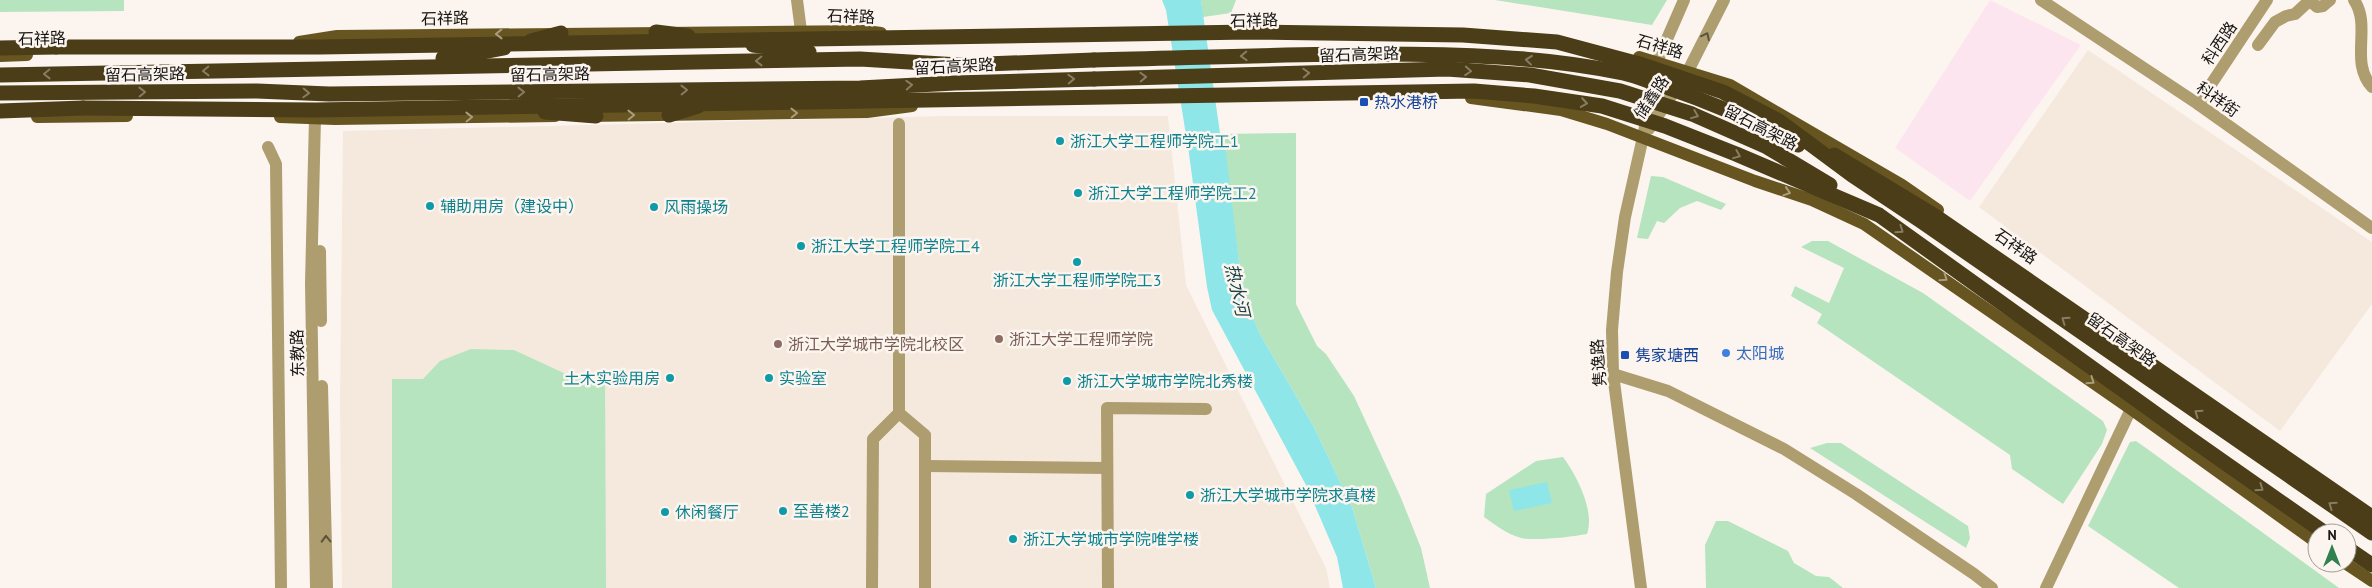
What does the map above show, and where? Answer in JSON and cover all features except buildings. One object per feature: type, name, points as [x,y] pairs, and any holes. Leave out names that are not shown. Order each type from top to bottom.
[{"type":"highway","points":[[656,32],[860,59]]},
{"type":"highway","name":"留石高架路","points":[[0,48],[320,47],[1250,32],[1463,35],[1557,42],[1644,64],[1723,92],[1779,121],[1852,175],[2372,533]]},
{"type":"highway","points":[[279,70],[330,62],[462,56],[510,47],[561,33]]},
{"type":"highway","name":"留石高架路","points":[[0,75],[860,59],[959,64],[1303,54],[1483,55],[1624,74],[1693,96],[1765,127],[1852,175]]},
{"type":"highway","name":"留石高架路","points":[[0,93],[258,91],[329,94],[860,88],[955,83],[1447,69],[1530,75],[1611,89],[1692,114],[1767,147],[1879,215],[2191,440],[2311,523]]},
{"type":"highway","points":[[669,115],[717,100],[781,98],[860,88]]},
{"type":"highway","name":"留石高架路","points":[[0,111],[83,108],[325,110],[1474,91],[1534,96],[1602,106],[1665,126],[1879,215]]},
{"type":"highway","points":[[329,94],[596,116]]},
{"type":"highway","points":[[1779,121],[1936,216],[2372,516]]},
{"type":"highway","points":[[2357,555],[2372,565]]},
{"type":"main road","name":"石祥路","points":[[0,56],[231,52],[336,36],[561,33],[866,31],[945,44],[1235,37],[1467,28],[1564,37],[1657,62],[1730,85],[1902,185],[2372,516]]},
{"type":"main road","points":[[0,117],[226,114],[319,118],[867,112],[963,98],[1388,89],[1562,110],[1643,137],[1755,181],[1812,200],[1864,224],[2131,409],[2307,536]]},
{"type":"main road","points":[[2357,571],[2372,582]]},
{"type":"street","points":[[797,0],[801,31]]},
{"type":"street","name":"储鑫路","points":[[1643,137],[1657,62],[1684,0]]},
{"type":"street","name":"储鑫路","points":[[1643,137],[1688,71],[1724,0]]},
{"type":"street","name":"科祥街","points":[[2041,0],[2198,104],[2372,228]]},
{"type":"street","name":"科西路","points":[[2198,104],[2267,0]]},
{"type":"street","points":[[2258,44],[2276,22],[2286,16],[2295,14],[2309,0],[2317,7],[2323,6],[2330,0]]},
{"type":"street","points":[[2354,0],[2359,8],[2361,17],[2361,68],[2365,78],[2372,86]]},
{"type":"street","name":"东教路","points":[[316,588],[311,283],[319,118]]},
{"type":"street","name":"东教路","points":[[319,118],[320,284],[327,588]]},
{"type":"street","points":[[872,588],[873,440],[899,413],[899,124]]},
{"type":"street","name":"隽逸路","points":[[1641,588],[1613,374],[1612,330],[1616,272],[1625,217],[1643,137]]},
{"type":"street","points":[[268,147],[276,164],[281,588]]},
{"type":"street","points":[[1613,374],[1668,391],[1784,449],[1856,494],[1992,588]]},
{"type":"street","points":[[1108,588],[1107,408],[1206,409]]},
{"type":"street","points":[[2046,588],[2131,409]]},
{"type":"street","points":[[899,413],[925,435],[925,588]]},
{"type":"street","points":[[925,466],[1107,468]]},
{"type":"shaded area","points":[[1990,0],[2081,45],[1970,201],[1895,148]]},
{"type":"shaded area","points":[[2088,50],[2372,242],[2372,304],[2280,431],[1979,207]]},
{"type":"shaded area","name":"浙江大学城市学院北校区","points":[[944,116],[1168,116],[1186,285],[1326,568],[1330,588],[342,588],[340,403],[343,131]]},
{"type":"green space","points":[[0,0],[124,0],[124,11],[0,12]]},
{"type":"green space","points":[[1201,0],[1236,0],[1231,13],[1203,17]]},
{"type":"green space","points":[[1495,0],[1667,0],[1652,25]]},
{"type":"green space","points":[[1296,133],[1296,304],[1317,346],[1326,354],[1354,396],[1401,498],[1421,548],[1430,588],[1376,588],[1352,507],[1314,427],[1260,334],[1248,306],[1239,261],[1220,134]]},
{"type":"green space","points":[[1651,176],[1663,177],[1726,204],[1721,210],[1697,201],[1680,208],[1664,223],[1657,221],[1648,239],[1637,238]]},
{"type":"green space","points":[[1812,241],[1828,241],[1923,293],[2103,421],[2107,430],[2102,444],[2063,504],[2012,469],[2010,455],[1817,323],[1822,314],[1791,296],[1795,286],[1829,303],[1844,268],[1801,247]]},
{"type":"green space","points":[[471,349],[514,350],[568,375],[605,374],[606,588],[392,588],[392,379],[423,379],[440,361]]},
{"type":"green space","points":[[2136,441],[2307,565],[2307,573],[2318,573],[2339,588],[2179,588],[2088,526],[2130,442]]},
{"type":"green space","points":[[1827,443],[1841,443],[1968,526],[1970,538],[1966,548],[1810,448]]},
{"type":"green space","points":[[1563,457],[1579,484],[1587,505],[1589,525],[1587,534],[1527,539],[1506,532],[1484,517],[1486,494],[1536,461]]},
{"type":"green space","points":[[1716,521],[1728,521],[1788,551],[1794,563],[1816,576],[1829,577],[1843,588],[1706,588],[1705,545]]},
{"type":"water","name":"热水河","points":[[1162,0],[1201,0],[1220,133],[1226,153],[1239,261],[1248,306],[1260,334],[1314,427],[1352,507],[1376,588],[1343,588],[1337,557],[1307,487],[1212,310],[1166,10]]},
{"type":"water","points":[[1547,482],[1552,503],[1514,511],[1509,490]]},
{"type":"place","name":"热水港桥","points":[[1364,102]]},
{"type":"place","name":"浙江大学工程师学院工1","points":[[1060,141]]},
{"type":"place","name":"浙江大学工程师学院工2","points":[[1078,193]]},
{"type":"place","name":"辅助用房（建设中）","points":[[430,206]]},
{"type":"place","name":"风雨操场","points":[[654,207]]},
{"type":"place","name":"浙江大学工程师学院工4","points":[[801,246]]},
{"type":"place","name":"浙江大学工程师学院工3","points":[[1077,262]]},
{"type":"place","name":"浙江大学工程师学院","points":[[999,339]]},
{"type":"place","name":"浙江大学城市学院北校区","points":[[778,344]]},
{"type":"place","name":"太阳城","points":[[1726,353]]},
{"type":"place","name":"隽家塘西","points":[[1625,355]]},
{"type":"place","name":"土木实验用房","points":[[670,378]]},
{"type":"place","name":"实验室","points":[[769,378]]},
{"type":"place","name":"浙江大学城市学院北秀楼","points":[[1067,381]]},
{"type":"place","name":"浙江大学城市学院求真楼","points":[[1190,495]]},
{"type":"place","name":"至善楼2","points":[[783,511]]},
{"type":"place","name":"休闲餐厅","points":[[665,512]]},
{"type":"place","name":"浙江大学城市学院唯学楼","points":[[1013,539]]}]
